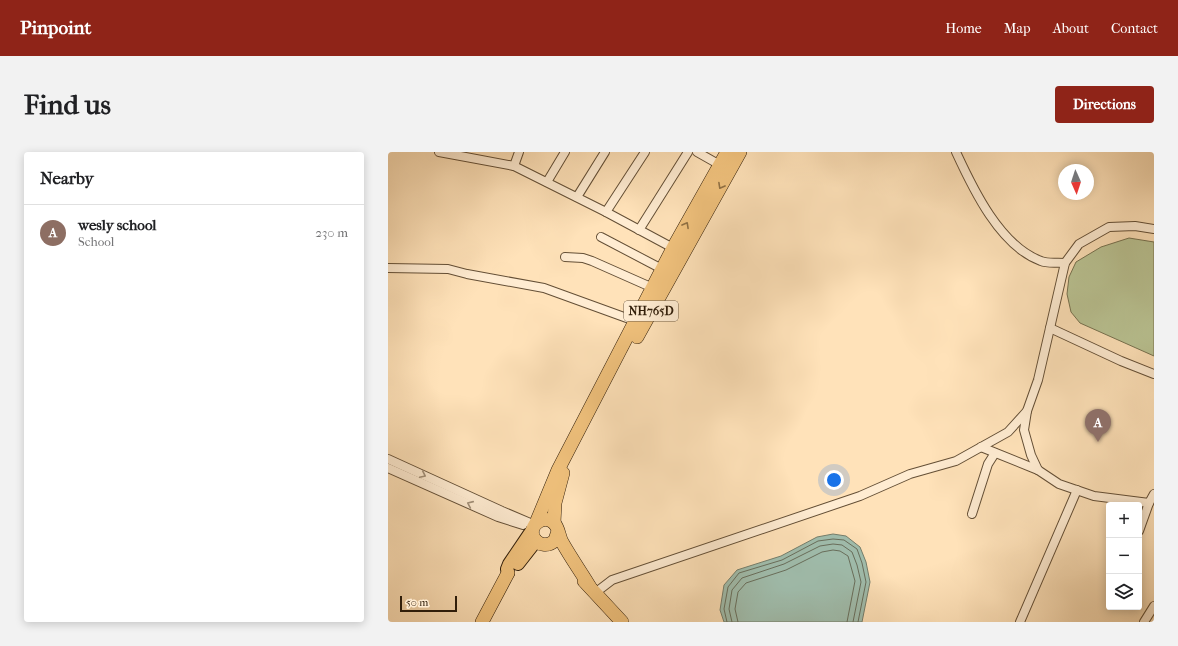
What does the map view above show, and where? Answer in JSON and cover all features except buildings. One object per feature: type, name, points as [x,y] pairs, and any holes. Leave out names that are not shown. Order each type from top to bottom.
[{"type":"highway","name":"NH765D","points":[[622,622],[561,556],[536,532],[558,470],[673,248],[727,152]]},
{"type":"highway","name":"NH765D","points":[[593,590],[561,541],[556,527],[555,503],[564,471],[685,249],[740,152]]},
{"type":"highway","points":[[543,519],[551,520],[556,527],[555,540],[552,543],[536,532],[543,519]]},
{"type":"highway","points":[[482,622],[508,573]]},
{"type":"main road","points":[[508,573],[514,570],[536,532]]},
{"type":"street","points":[[439,152],[514,166],[548,182],[673,248]]},
{"type":"street","points":[[514,166],[519,152]]},
{"type":"street","points":[[548,182],[565,152]]},
{"type":"street","points":[[577,197],[605,152]]},
{"type":"street","points":[[606,212],[645,152]]},
{"type":"street","points":[[639,230],[688,152]]},
{"type":"street","points":[[697,152],[720,165]]},
{"type":"street","points":[[956,152],[974,190],[1004,235],[1028,256],[1043,262],[1065,263]]},
{"type":"street","points":[[1038,470],[1031,455],[1024,430],[1027,411],[1038,380],[1065,263],[1079,244],[1109,227],[1135,226],[1154,229]]},
{"type":"street","points":[[602,237],[662,269]]},
{"type":"street","points":[[565,257],[583,258],[592,261],[653,288]]},
{"type":"street","points":[[388,268],[448,269],[467,274],[544,288],[636,321]]},
{"type":"street","points":[[1050,328],[1121,361],[1154,374]]},
{"type":"street","points":[[593,590],[612,580],[860,496],[910,474],[956,461],[1008,432],[1027,411]]},
{"type":"street","points":[[981,447],[1038,470],[1059,484],[1094,496],[1149,503]]},
{"type":"street","points":[[972,514],[988,464],[995,453]]},
{"type":"street","points":[[388,459],[502,511],[536,532]]},
{"type":"street","points":[[388,468],[498,517],[536,532]]},
{"type":"street","points":[[1020,622],[1077,490]]},
{"type":"street","points":[[1142,523],[1154,494]]},
{"type":"street","points":[[1144,622],[1154,606]]},
{"type":"green space","points":[[1129,238],[1154,242],[1154,356],[1080,323],[1071,312],[1067,294],[1069,277],[1076,262],[1101,247]]},
{"type":"water","points":[[833,534],[846,536],[860,547],[866,562],[870,582],[862,622],[724,622],[720,610],[724,585],[737,570],[781,556],[817,537]]},
{"type":"place","name":"wesly school","points":[[1098,442]]}]
